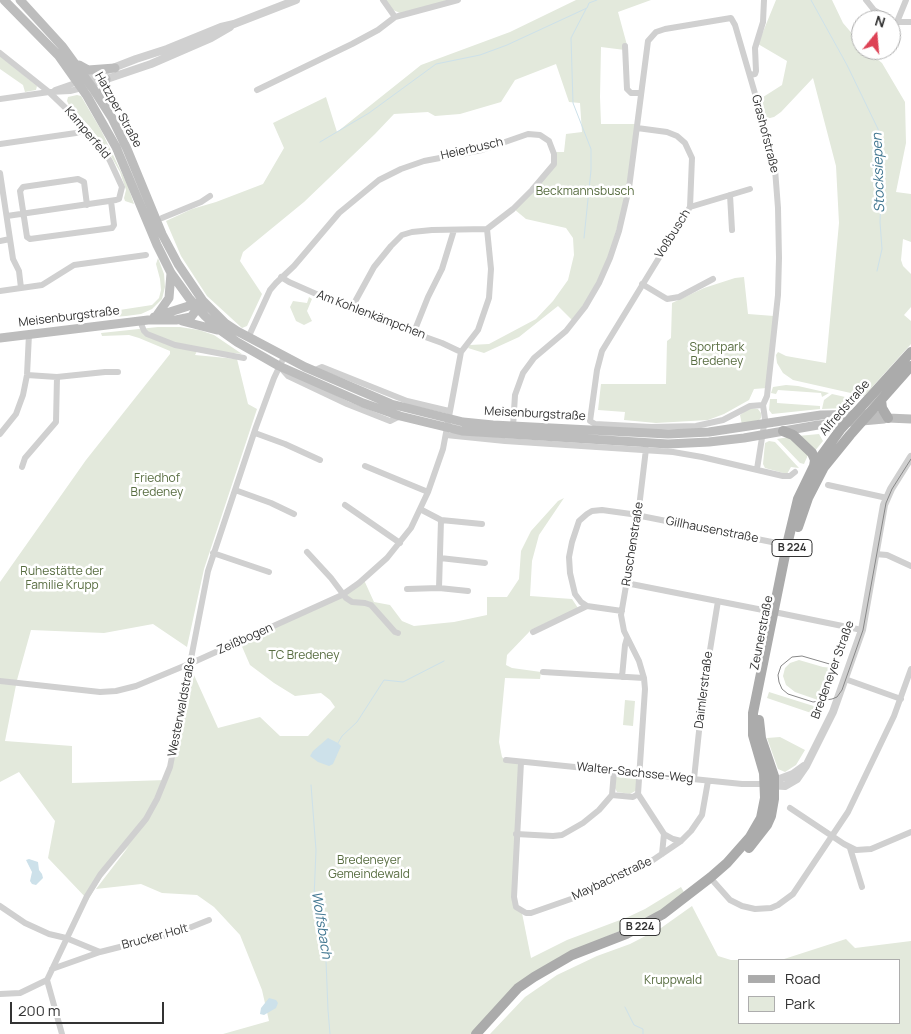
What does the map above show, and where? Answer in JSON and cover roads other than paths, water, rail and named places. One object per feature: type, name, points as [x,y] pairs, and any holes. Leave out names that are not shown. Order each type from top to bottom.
[{"type":"main road","name":"Hatzper Straße","points":[[4,0],[85,83],[112,118],[198,305]]},
{"type":"main road","name":"Hatzper Straße","points":[[20,0],[74,63],[116,147],[144,216],[171,273],[198,305]]},
{"type":"main road","points":[[74,63],[88,70],[115,68]]},
{"type":"main road","points":[[106,78],[103,91],[112,118]]},
{"type":"main road","points":[[148,319],[169,298],[171,273]]},
{"type":"main road","name":"Meisenburgstraße","points":[[148,319],[176,320],[191,317],[198,305]]},
{"type":"main road","name":"Meisenburgstraße","points":[[198,305],[220,330],[279,366],[363,403],[447,432],[462,431],[668,444],[709,442],[848,422]]},
{"type":"main road","name":"Meisenburgstraße","points":[[0,338],[148,319],[198,305],[248,338],[313,370],[391,404],[449,415],[463,422],[513,427],[668,434],[709,432],[804,417],[862,416],[911,419]]},
{"type":"main road","points":[[176,320],[220,330]]},
{"type":"main road","name":"Alfredstraße","points":[[809,485],[911,352]]},
{"type":"main road","name":"Alfredstraße","points":[[809,485],[814,466],[840,430],[848,422],[862,416],[881,400],[911,366]]},
{"type":"main road","points":[[881,400],[882,408],[888,418]]},
{"type":"main road","points":[[783,432],[793,435],[812,453],[815,460],[814,466]]},
{"type":"main road","name":"Zeunerstraße","points":[[776,612],[787,545],[798,499],[809,485]]},
{"type":"main road","name":"Zeunerstraße","points":[[771,784],[764,773],[755,746],[752,724],[776,612],[809,485]]},
{"type":"main road","name":"B 224","points":[[484,1034],[507,1007],[536,983],[573,961],[629,940],[647,930],[688,903],[714,882],[746,853],[761,834],[771,816],[771,784]]},
{"type":"main road","name":"B 224","points":[[476,1034],[518,988],[534,977],[572,955],[643,926],[711,878],[742,847],[756,828],[771,784]]},
{"type":"street","points":[[0,98],[49,92],[70,92],[136,58],[167,49],[296,0]]},
{"type":"street","points":[[383,0],[395,17]]},
{"type":"street","points":[[258,90],[352,44],[378,30],[395,17],[458,0]]},
{"type":"street","points":[[750,75],[756,72],[754,48],[763,22],[764,0]]},
{"type":"street","points":[[866,0],[874,10]]},
{"type":"street","points":[[901,11],[906,0]]},
{"type":"street","points":[[903,8],[911,21]]},
{"type":"street","name":"Grashofstraße","points":[[513,427],[515,395],[523,373],[534,358],[558,339],[573,322],[590,299],[605,271],[625,206],[637,128],[646,46],[651,36],[665,29],[724,18],[730,18],[734,22],[773,156],[779,218],[778,294],[767,396],[763,405],[764,424]]},
{"type":"street","points":[[85,83],[150,64],[212,38],[234,24]]},
{"type":"street","points":[[625,46],[627,89],[631,93],[641,93]]},
{"type":"street","name":"Kamperfeld","points":[[0,53],[49,92],[86,129],[110,161],[122,187],[120,199],[111,202]]},
{"type":"street","name":"Voßbusch","points":[[590,421],[600,356],[690,207],[692,158],[685,143],[677,136],[667,132],[637,128]]},
{"type":"street","points":[[0,144],[76,133],[86,129]]},
{"type":"street","name":"Heierbusch","points":[[248,338],[270,290],[302,257],[339,213],[372,185],[389,175],[424,161],[482,150],[533,133],[545,138],[549,142],[554,154],[554,164],[513,209],[487,229]]},
{"type":"street","points":[[0,173],[13,259],[18,271],[21,288]]},
{"type":"street","points":[[7,216],[24,214],[111,202],[114,225],[112,228],[30,239],[28,237],[24,214],[20,191],[23,187],[78,178],[84,182],[87,205]]},
{"type":"street","points":[[690,207],[750,189]]},
{"type":"street","points":[[730,195],[732,230]]},
{"type":"street","points":[[144,216],[159,219],[195,205],[210,196]]},
{"type":"street","points":[[350,309],[374,267],[397,239],[412,232],[487,229],[491,270],[489,298],[478,330],[461,352],[449,415]]},
{"type":"street","points":[[414,332],[428,296],[442,269],[454,230]]},
{"type":"street","points":[[0,241],[10,240]]},
{"type":"street","points":[[0,291],[48,282],[74,265],[146,256]]},
{"type":"street","name":"Am Kohlenkämpchen","points":[[281,278],[350,309],[414,332],[461,352]]},
{"type":"street","points":[[642,284],[667,299],[680,297],[713,279]]},
{"type":"street","points":[[148,319],[144,331],[161,340],[193,349],[244,358]]},
{"type":"street","points":[[0,434],[16,414],[20,403],[27,374],[29,334]]},
{"type":"street","name":"Westerwaldstraße","points":[[47,980],[66,938],[100,875],[136,831],[157,799],[170,767],[208,571],[254,432],[284,357]]},
{"type":"street","points":[[27,374],[58,377],[118,372]]},
{"type":"street","points":[[22,467],[25,458],[56,422],[58,377]]},
{"type":"street","name":"Meisenburgstraße","points":[[590,421],[595,424],[651,427],[696,426],[718,422],[750,406],[763,405]]},
{"type":"street","name":"Zeißbogen","points":[[0,681],[86,691],[116,691],[146,683],[342,595],[359,584],[372,572],[400,543],[411,528],[428,492],[443,450],[449,415]]},
{"type":"street","points":[[757,469],[764,424]]},
{"type":"street","points":[[254,432],[320,460]]},
{"type":"street","name":"Meisenburgstraße","points":[[447,432],[505,441],[646,449],[702,457],[783,476],[790,476],[795,472]]},
{"type":"street","name":"Ruschenstraße","points":[[638,794],[641,774],[644,678],[639,661],[627,638],[621,620],[638,516],[646,449]]},
{"type":"street","name":"Bredeneyer Straße","points":[[771,784],[793,774],[809,760],[833,712],[862,630],[887,498],[911,457]]},
{"type":"street","points":[[365,466],[428,492]]},
{"type":"street","points":[[828,485],[887,498]]},
{"type":"street","points":[[235,490],[271,503],[294,514]]},
{"type":"street","points":[[345,505],[400,543]]},
{"type":"street","points":[[420,508],[441,520],[482,524]]},
{"type":"street","name":"Gillhausenstraße","points":[[587,606],[580,602],[574,594],[570,573],[571,547],[579,521],[587,514],[597,510],[638,516],[787,545]]},
{"type":"street","points":[[439,588],[441,520]]},
{"type":"street","points":[[307,552],[331,578],[342,595],[352,602],[371,605],[398,633]]},
{"type":"street","points":[[214,554],[268,572]]},
{"type":"street","points":[[875,554],[886,555],[911,566]]},
{"type":"street","points":[[440,558],[485,563]]},
{"type":"street","points":[[626,583],[862,630]]},
{"type":"street","points":[[407,589],[439,588],[468,591]]},
{"type":"street","name":"Daimlerstraße","points":[[694,779],[703,693],[718,601]]},
{"type":"street","points":[[533,632],[587,606],[622,611]]},
{"type":"street","name":"Ruschenstraße","points":[[622,677],[627,638]]},
{"type":"street","points":[[714,882],[730,900],[755,910],[772,908],[792,894],[848,812],[901,699],[911,669]]},
{"type":"street","points":[[544,672],[644,678]]},
{"type":"street","points":[[845,679],[901,699]]},
{"type":"street","name":"Walter-Sachsse-Weg","points":[[506,760],[742,784],[771,784]]},
{"type":"street","points":[[521,762],[516,834],[562,835],[583,823],[599,810],[612,795],[614,772]]},
{"type":"street","name":"Maybachstraße","points":[[516,834],[514,902],[520,911],[531,913],[571,899],[614,880],[654,860],[681,841],[692,831],[702,816],[708,780]]},
{"type":"street","points":[[612,795],[633,797],[638,794],[664,834],[672,839],[681,841]]},
{"type":"street","points":[[790,808],[850,848],[871,849],[911,832]]},
{"type":"street","points":[[662,854],[664,834]]},
{"type":"street","points":[[850,848],[862,888]]},
{"type":"street","points":[[0,906],[25,924],[100,952]]},
{"type":"street","name":"Brucker Holt","points":[[52,969],[100,952],[179,932],[209,920]]},
{"type":"street","points":[[0,994],[20,993],[47,980],[62,1034]]},
{"type":"water","points":[[328,738],[341,746],[333,764],[329,766],[318,762],[310,756]]},
{"type":"water","points":[[26,860],[38,862],[39,870],[42,874],[43,878],[36,885],[30,881],[32,872]]},
{"type":"water","points":[[269,998],[276,1000],[278,1003],[276,1008],[264,1015],[260,1014],[261,1008]]},
{"type":"waterway","points":[[320,142],[369,113],[436,64],[480,55],[507,45],[587,8],[589,3],[597,0]]},
{"type":"waterway","name":"Stocksiepen","points":[[811,0],[847,65],[878,129],[880,137],[877,149],[882,171],[880,222],[882,249],[877,271]]},
{"type":"waterway","points":[[584,238],[591,170],[591,149],[573,103],[571,38],[586,9]]},
{"type":"waterway","name":"Wolfsbach","points":[[338,743],[342,736],[357,722],[384,680],[403,682],[444,661]]},
{"type":"waterway","name":"Wolfsbach","points":[[311,785],[316,850],[314,898],[325,936],[330,1034]]},
{"type":"waterway","points":[[625,1007],[634,1025],[643,1029],[643,1034]]},
{"type":"tram line","points":[[833,665],[802,656],[792,657],[781,666],[778,675],[779,682],[782,689],[788,694],[813,702],[837,697],[842,690],[863,630],[886,503],[892,489],[911,459]]},
{"type":"park label","name":"Beckmannsbusch","points":[[585,192]]},
{"type":"park label","name":"Sportpark Bredeney","points":[[717,355]]},
{"type":"park label","name":"Friedhof Bredeney","points":[[157,486]]},
{"type":"park label","name":"Ruhestätte der Familie Krupp","points":[[62,579]]},
{"type":"park label","name":"TC Bredeney","points":[[304,656]]},
{"type":"park label","name":"Bredeneyer Gemeindewald","points":[[369,868]]},
{"type":"park label","name":"Kruppwald","points":[[673,981]]}]
